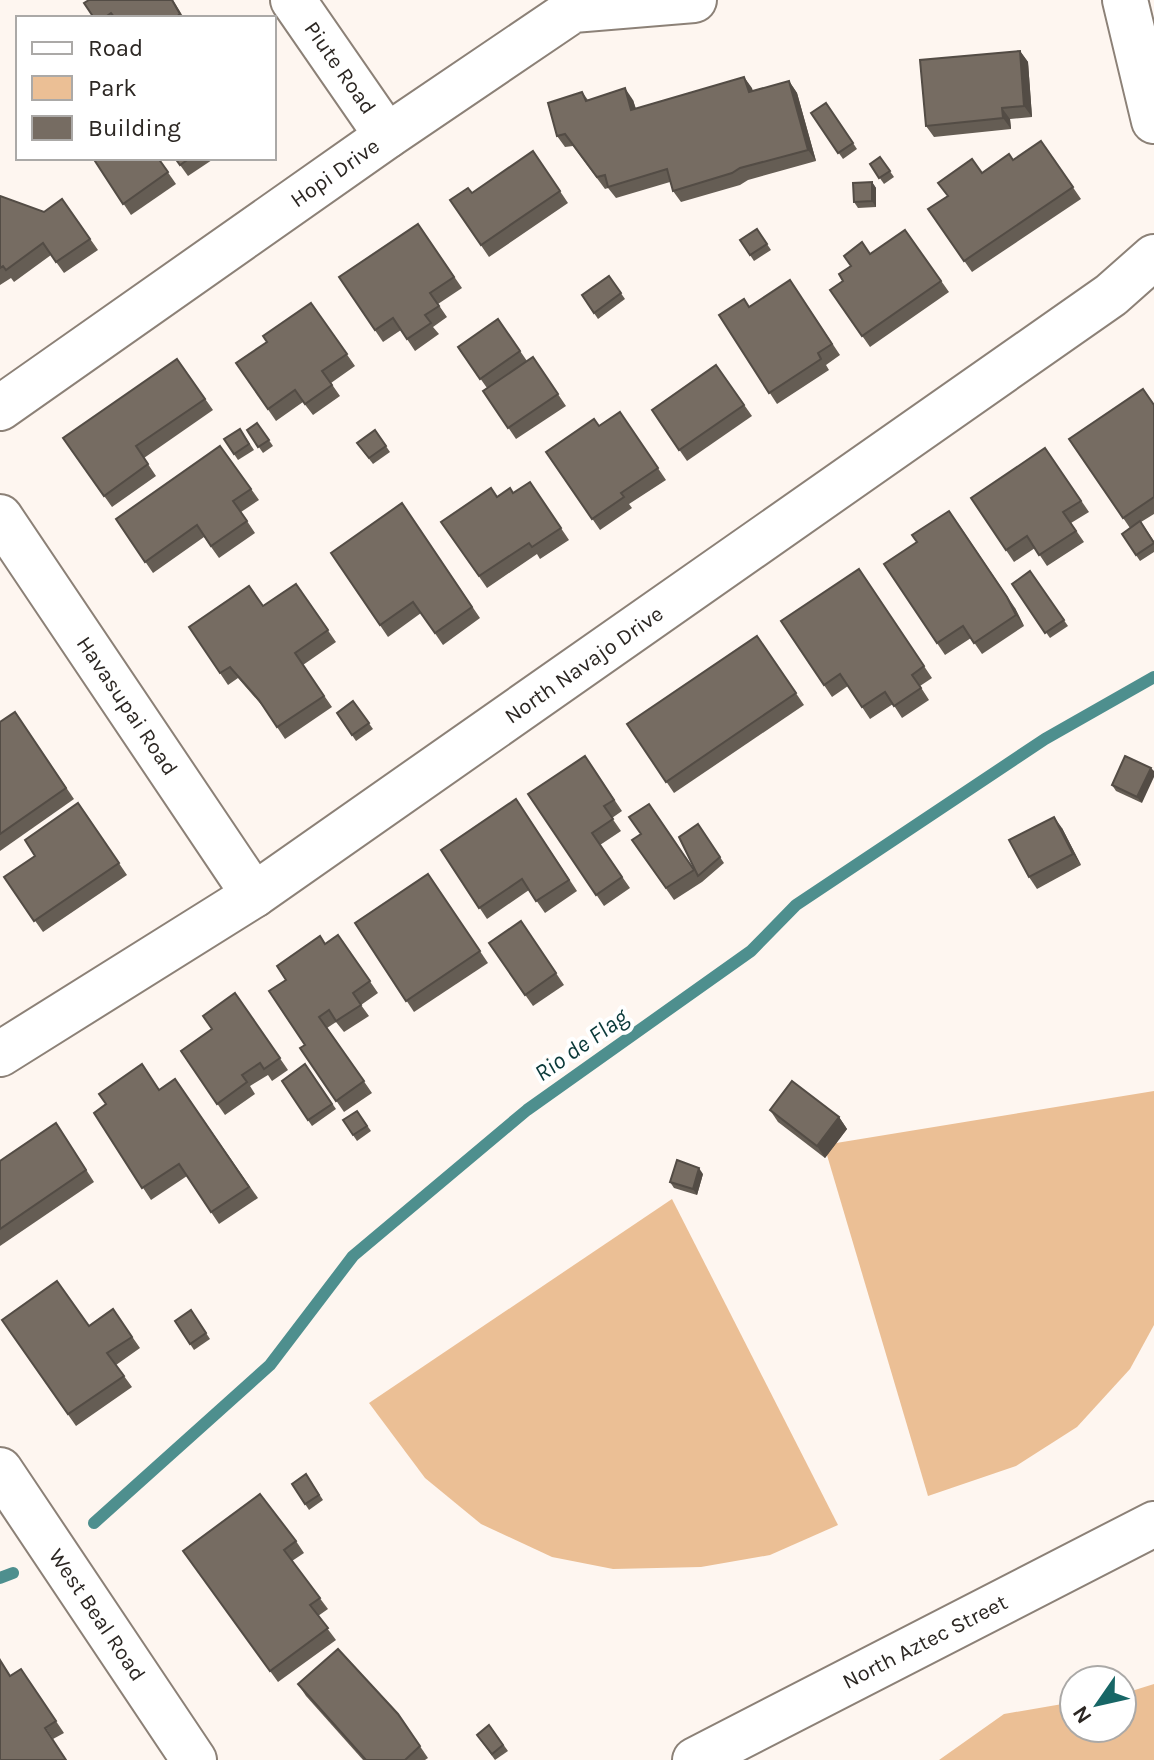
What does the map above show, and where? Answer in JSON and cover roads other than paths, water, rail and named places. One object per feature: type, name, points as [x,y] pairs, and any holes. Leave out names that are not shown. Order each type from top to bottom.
[{"type":"street","name":"Piute Road","points":[[293,0],[387,136]]},
{"type":"street","name":"Hopi Drive","points":[[0,408],[572,5],[694,0]]},
{"type":"street","points":[[1125,0],[1154,121]]},
{"type":"street","name":"North Navajo Drive","points":[[0,1054],[254,895],[1111,295],[1154,257]]},
{"type":"street","name":"Havasupai Road","points":[[0,517],[254,895]]},
{"type":"street","name":"West Beal Road","points":[[0,1470],[194,1760]]},
{"type":"street","name":"North Aztec Street","points":[[695,1760],[1154,1524]]},
{"type":"waterway","name":"Rio de Flag","points":[[94,1523],[270,1365],[353,1256],[527,1110],[751,951],[796,905],[1045,739],[1154,677]]},
{"type":"waterway","name":"Rio de Flag","points":[[0,1578],[13,1573]]}]
